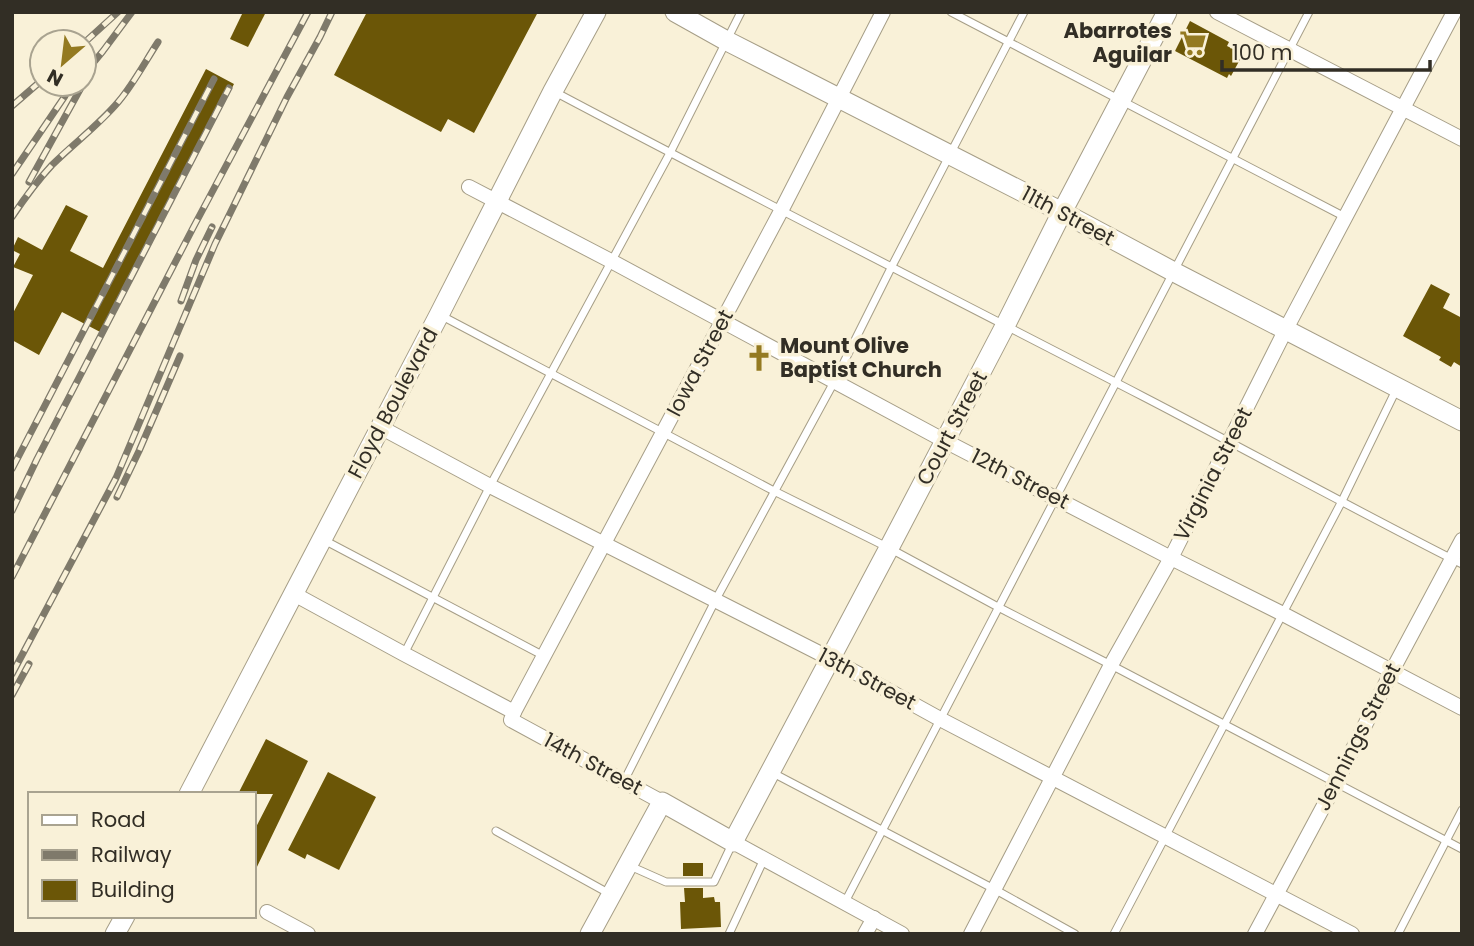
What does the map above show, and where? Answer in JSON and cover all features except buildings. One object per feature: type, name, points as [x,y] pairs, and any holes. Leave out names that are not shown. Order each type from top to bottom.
[{"type":"main road","name":"Floyd Boulevard","points":[[190,792],[596,12]]},
{"type":"main road","name":"11th Street","points":[[675,12],[1462,421]]},
{"type":"main road","name":"Court Street","points":[[733,842],[890,548],[1167,12]]},
{"type":"main road","name":"14th Street","points":[[662,802],[733,842]]},
{"type":"main road","points":[[590,934],[662,802]]},
{"type":"main road","points":[[115,934],[124,918]]},
{"type":"street","name":"Iowa Street","points":[[514,712],[781,211],[883,12]]},
{"type":"street","points":[[1217,12],[1462,139]]},
{"type":"street","name":"Virginia Street","points":[[971,934],[1111,665],[1171,558],[1286,329],[1454,12]]},
{"type":"street","name":"12th Street","points":[[469,187],[945,441],[1462,708]]},
{"type":"street","name":"13th Street","points":[[380,427],[490,486],[831,659],[940,719],[1352,934]]},
{"type":"street","name":"Jennings Street","points":[[1255,934],[1392,671],[1457,562],[1462,540]]},
{"type":"street","name":"14th Street","points":[[294,594],[514,712],[511,720],[662,802]]},
{"type":"street","name":"14th Street","points":[[733,842],[902,934]]},
{"type":"street","points":[[267,912],[308,934]]},
{"type":"street","points":[[865,934],[874,918]]},
{"type":"lane","points":[[404,654],[490,486],[670,153],[741,12]]},
{"type":"lane","points":[[951,12],[1346,217]]},
{"type":"lane","points":[[624,781],[715,601],[834,382],[1024,12]]},
{"type":"lane","points":[[845,902],[1309,12]]},
{"type":"lane","points":[[553,91],[1457,562]]},
{"type":"lane","points":[[439,315],[774,491],[890,548],[1462,849]]},
{"type":"lane","points":[[1114,934],[1342,501],[1398,388]]},
{"type":"lane","points":[[322,539],[545,656]]},
{"type":"lane","points":[[770,772],[1075,934]]},
{"type":"lane","points":[[1398,934],[1462,810]]},
{"type":"lane","points":[[496,831],[611,895]]},
{"type":"lane","points":[[627,864],[666,882],[714,882],[733,842]]},
{"type":"lane","points":[[729,934],[764,859]]},
{"type":"railway","points":[[98,30],[118,12]]},
{"type":"railway","points":[[98,57],[132,12]]},
{"type":"railway","points":[[12,577],[308,12]]},
{"type":"railway","points":[[12,674],[116,478],[215,244],[332,12]]},
{"type":"railway","points":[[12,217],[52,165],[119,101],[158,42]]},
{"type":"railway","points":[[12,469],[214,79]]},
{"type":"railway","points":[[12,511],[229,88]]},
{"type":"railway","points":[[12,106],[28,92]]},
{"type":"railway","points":[[12,174],[64,98]]},
{"type":"railway","points":[[29,182],[75,98]]},
{"type":"railway","points":[[181,301],[212,227]]},
{"type":"railway","points":[[117,497],[180,356]]},
{"type":"railway","points":[[12,695],[29,664]]},
{"type":"place","name":"Abarrotes Aguilar","points":[[1193,43]]},
{"type":"place","name":"Mount Olive Baptist Church","points":[[759,358]]}]
